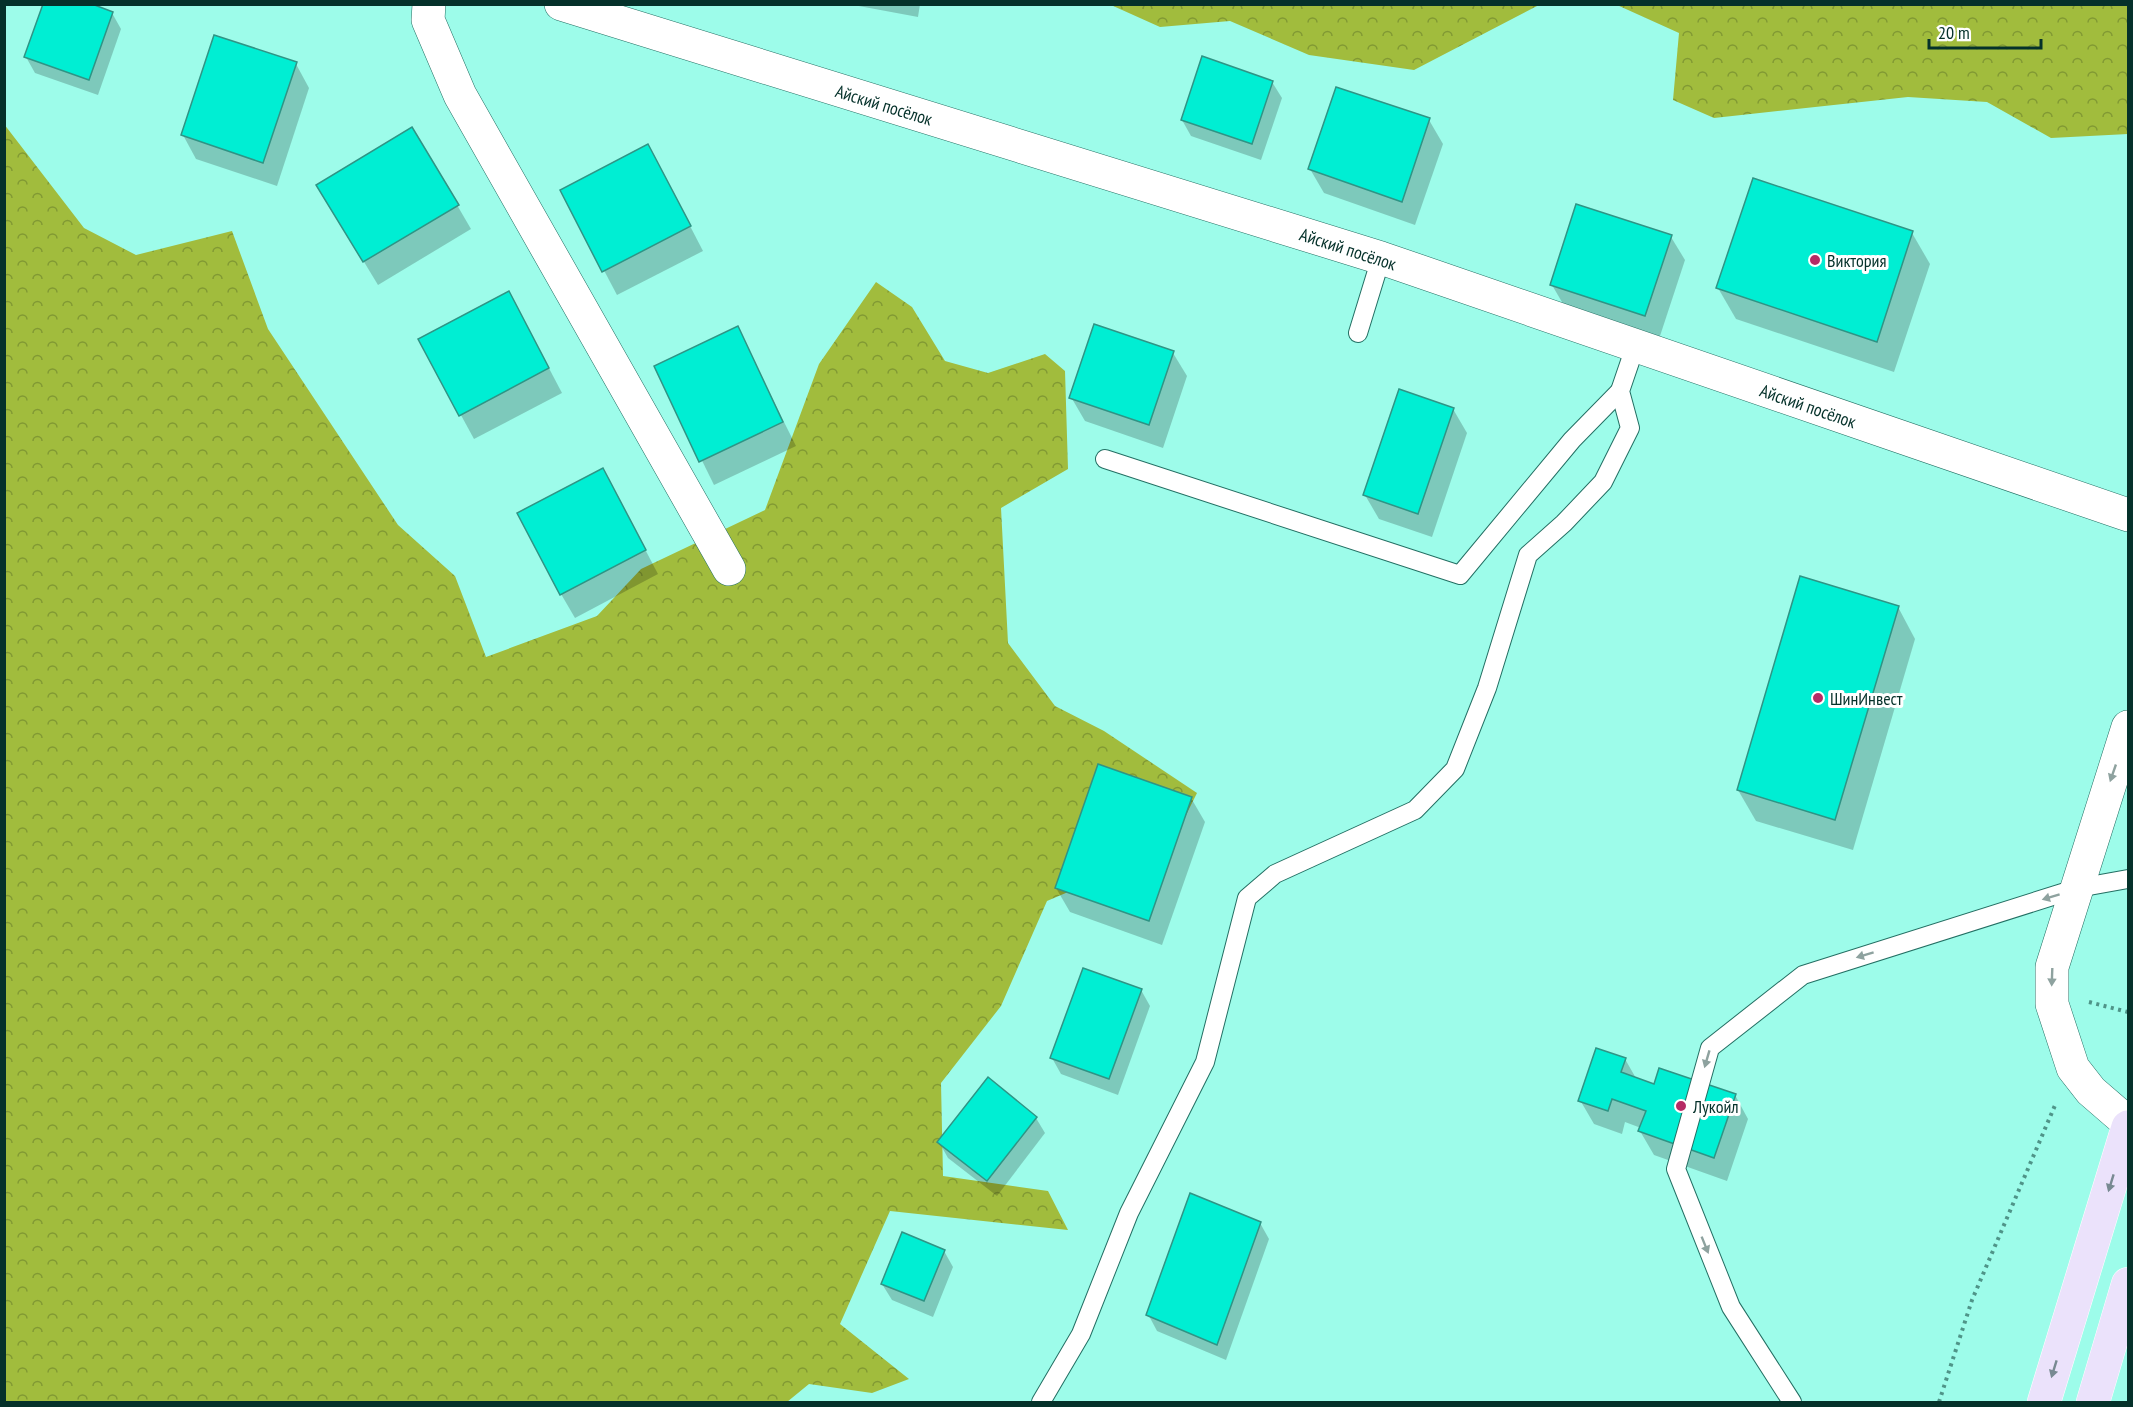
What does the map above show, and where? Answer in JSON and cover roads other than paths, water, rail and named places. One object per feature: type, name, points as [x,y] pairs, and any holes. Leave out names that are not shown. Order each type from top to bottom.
[{"type":"main road","points":[[2044,1402],[2128,1125]]},
{"type":"main road","points":[[2093,1402],[2128,1284]]},
{"type":"street","points":[[429,4],[428,20],[460,95],[729,569]]},
{"type":"street","name":"Айский посёлок","points":[[561,4],[1381,258],[2128,515]]},
{"type":"street","points":[[2128,727],[2052,967],[2052,1004],[2072,1064],[2091,1091],[2128,1125]]},
{"type":"lane","points":[[1358,333],[1381,258]]},
{"type":"lane","points":[[1106,459],[1460,575],[1572,440],[1620,391],[1635,347]]},
{"type":"lane","points":[[1041,1402],[1081,1334],[1129,1212],[1205,1062],[1247,898],[1275,874],[1415,810],[1455,769],[1487,688],[1528,555],[1564,523],[1603,482],[1630,428],[1620,391]]},
{"type":"lane","points":[[1792,1402],[1731,1307],[1676,1169],[1710,1048],[1803,975],[2078,888],[2128,879]]},
{"type":"place","name":"Виктория","points":[[1815,260]]},
{"type":"place","name":"ШинИнвест","points":[[1818,698]]},
{"type":"place","name":"Лукойл","points":[[1681,1106]]}]
